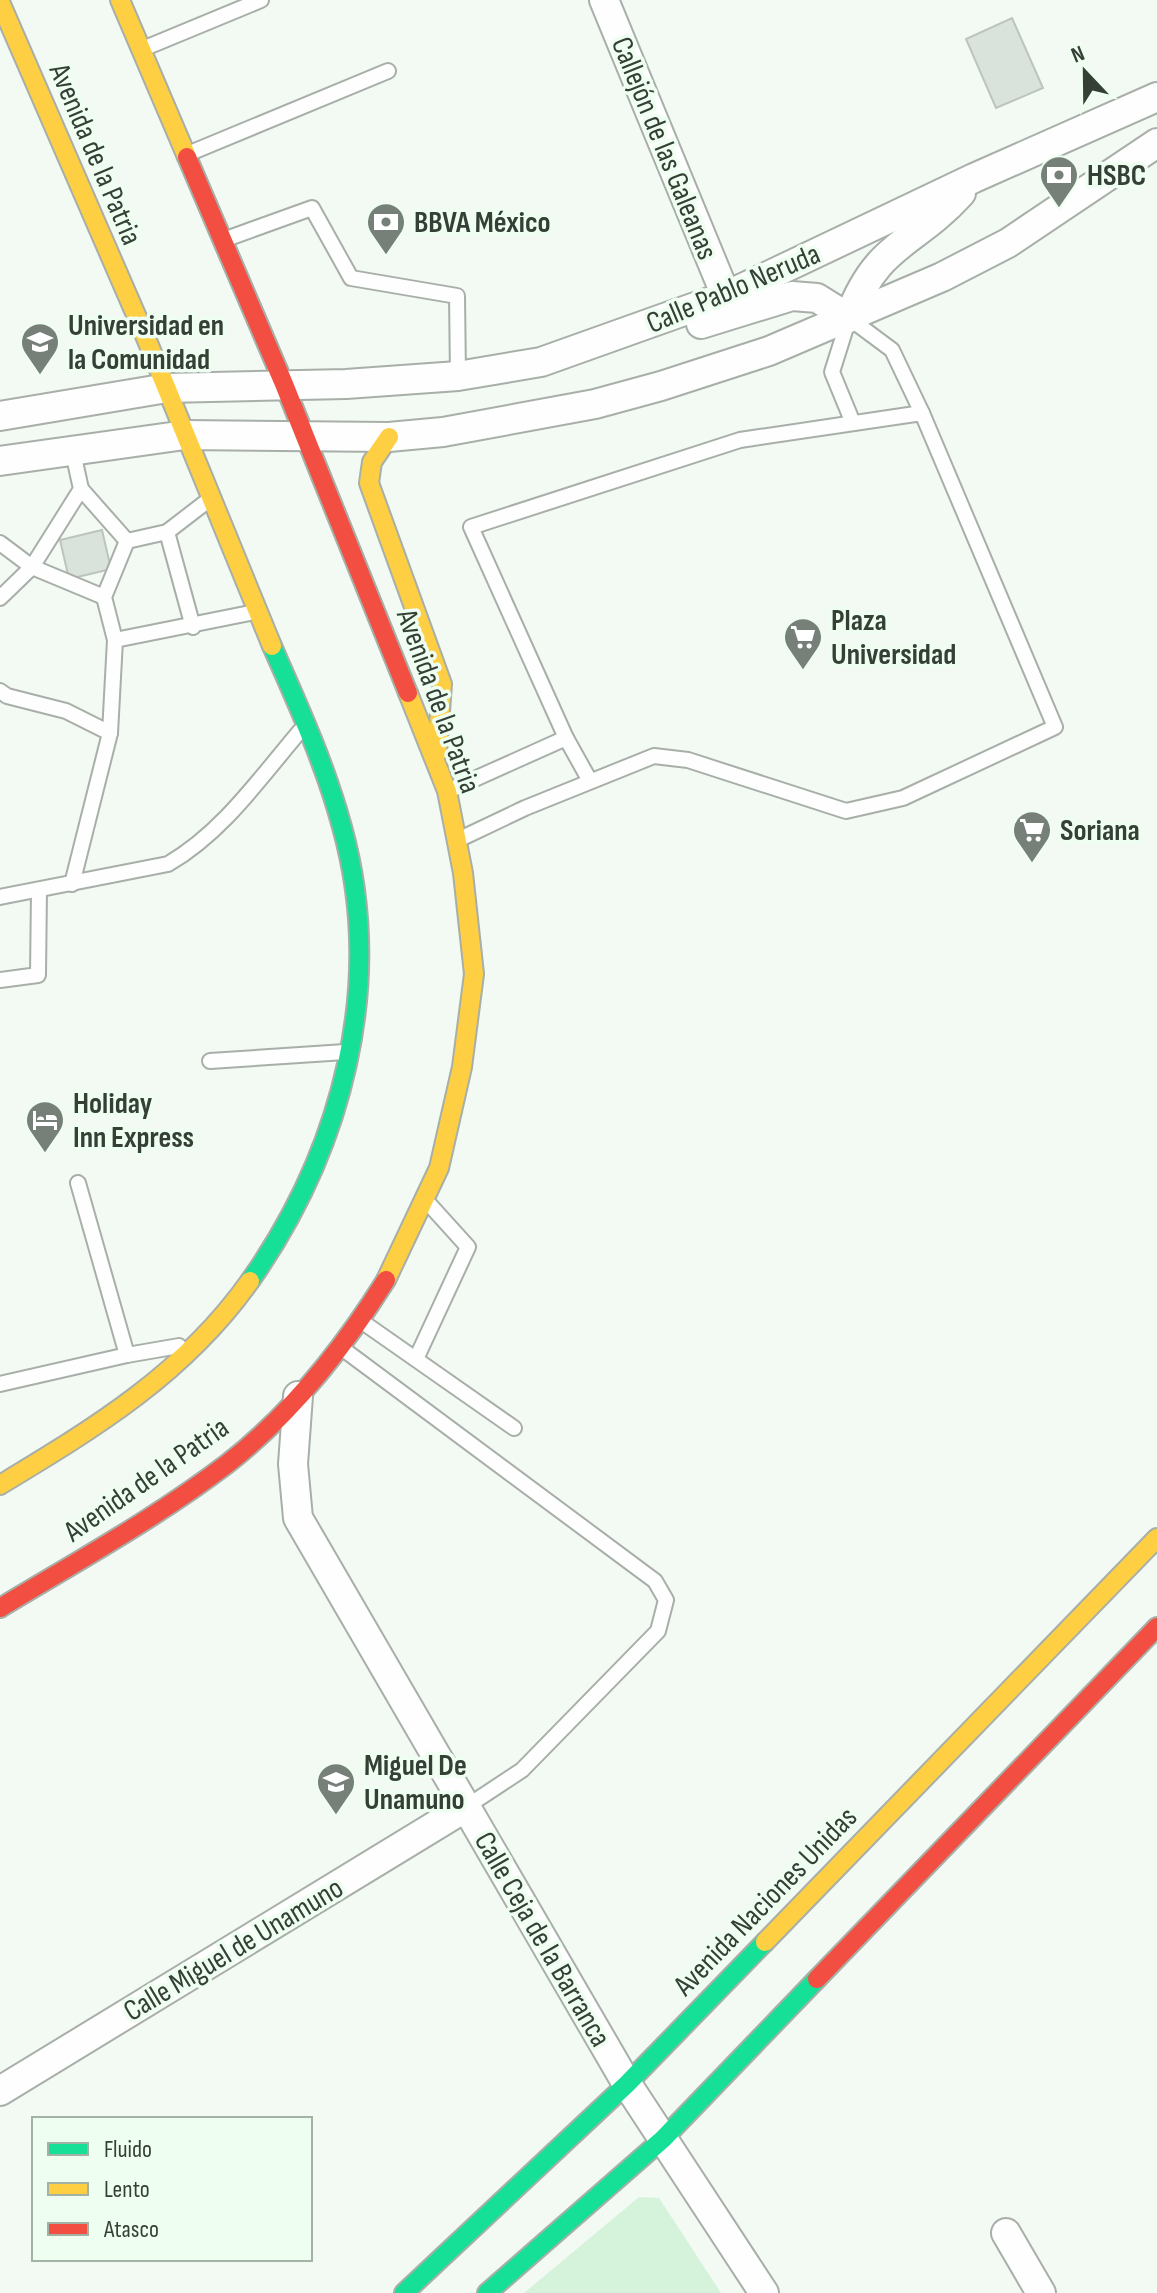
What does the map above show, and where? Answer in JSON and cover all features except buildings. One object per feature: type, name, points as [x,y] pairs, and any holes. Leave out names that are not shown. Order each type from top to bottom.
[{"type":"main road","name":"Avenida de la Patria","points":[[0,1608],[144,1520],[228,1463],[298,1396],[361,1320],[393,1268],[439,1168],[462,1067],[474,974],[457,841],[447,791],[284,384],[120,0]]},
{"type":"main road","name":"Avenida de la Patria","points":[[0,2],[167,388],[209,500],[305,725],[344,831],[355,900],[358,971],[352,1051],[337,1118],[312,1179],[263,1267],[203,1341],[123,1406],[0,1485]]},
{"type":"main road","points":[[389,437],[372,462],[369,483],[442,684],[436,763]]},
{"type":"main road","name":"Avenida Naciones Unidas","points":[[404,2293],[627,2084],[1157,1538]]},
{"type":"main road","points":[[487,2293],[663,2139],[1157,1627]]},
{"type":"street","name":"Callejón de las Galeanas","points":[[604,0],[726,296]]},
{"type":"street","name":"Calle Pablo Neruda","points":[[0,416],[167,388],[458,376],[541,362],[726,296],[974,178],[1157,97]]},
{"type":"street","points":[[0,461],[72,448],[185,435],[389,437],[521,420],[595,404],[769,351],[849,318],[1008,243],[1157,143]]},
{"type":"street","points":[[849,318],[860,287],[879,261],[943,213],[974,178]]},
{"type":"street","points":[[595,345],[659,337],[792,296],[817,298],[849,318]]},
{"type":"street","name":"Calle Ceja de la Barranca","points":[[298,1396],[293,1464],[298,1518],[627,2084],[764,2293]]},
{"type":"street","name":"Calle Miguel de Unamuno","points":[[0,2091],[466,1807]]},
{"type":"street","points":[[1006,2233],[1041,2293]]},
{"type":"lane","points":[[141,50],[261,0]]},
{"type":"lane","points":[[186,154],[388,71]]},
{"type":"lane","points":[[222,240],[312,208],[351,278],[457,296],[458,376]]},
{"type":"lane","points":[[457,841],[590,781],[654,756],[688,760],[846,811],[903,798],[1055,727],[922,413],[892,350],[849,318],[832,372],[853,423]]},
{"type":"lane","points":[[590,781],[566,738],[471,527],[740,440],[922,413]]},
{"type":"lane","points":[[72,448],[81,489],[127,541]]},
{"type":"lane","points":[[0,598],[32,567],[81,489]]},
{"type":"lane","points":[[127,541],[167,532],[209,500]]},
{"type":"lane","points":[[167,532],[193,627]]},
{"type":"lane","points":[[72,884],[110,733],[115,640],[104,597],[127,541]]},
{"type":"lane","points":[[0,543],[32,567],[104,597]]},
{"type":"lane","points":[[115,640],[193,627],[255,612]]},
{"type":"lane","points":[[0,691],[7,696],[66,711],[110,733]]},
{"type":"lane","points":[[0,897],[142,872],[168,864],[191,850],[305,725]]},
{"type":"lane","points":[[447,791],[566,738]]},
{"type":"lane","points":[[0,980],[38,975],[39,890]]},
{"type":"lane","points":[[210,1061],[352,1051]]},
{"type":"lane","points":[[78,1183],[127,1355]]},
{"type":"lane","points":[[416,1359],[468,1247],[425,1199]]},
{"type":"lane","points":[[361,1320],[514,1428]]},
{"type":"lane","points":[[0,1384],[203,1341]]},
{"type":"lane","points":[[340,1346],[655,1581],[666,1600],[658,1631],[522,1770],[466,1807]]},
{"type":"green space","points":[[639,2197],[659,2198],[721,2293],[524,2293]]},
{"type":"traffic: fast","points":[[250,1281],[282,1230],[309,1177],[331,1121],[347,1064],[356,1006],[359,946],[354,886],[342,827],[319,758],[272,646]]},
{"type":"traffic: fast","points":[[404,2293],[627,2084],[765,1942]]},
{"type":"traffic: fast","points":[[487,2293],[663,2139],[817,1979]]},
{"type":"traffic: slow","points":[[120,0],[187,157]]},
{"type":"traffic: slow","points":[[0,2],[146,338],[272,646]]},
{"type":"traffic: slow","points":[[389,437],[372,462],[369,483],[442,684],[437,753]]},
{"type":"traffic: slow","points":[[386,1280],[439,1168],[462,1067],[474,974],[463,873],[447,791],[408,693]]},
{"type":"traffic: slow","points":[[0,1485],[104,1419],[167,1371],[197,1344],[250,1281]]},
{"type":"traffic: slow","points":[[765,1942],[1157,1538]]},
{"type":"traffic: jam","points":[[187,157],[284,384],[408,693]]},
{"type":"traffic: jam","points":[[0,1608],[172,1503],[250,1445],[314,1379],[386,1280]]},
{"type":"traffic: jam","points":[[817,1979],[1157,1627]]},
{"type":"place","name":"HSBC","points":[[1059,209]]},
{"type":"place","name":"BBVA México","points":[[386,256]]},
{"type":"place","name":"Universidad en la Comunidad","points":[[40,376]]},
{"type":"place","name":"Plaza Universidad","points":[[803,671]]},
{"type":"place","name":"Soriana","points":[[1032,864]]},
{"type":"place","name":"Holiday Inn Express","points":[[45,1154]]},
{"type":"place","name":"Miguel De Unamuno","points":[[336,1816]]}]
